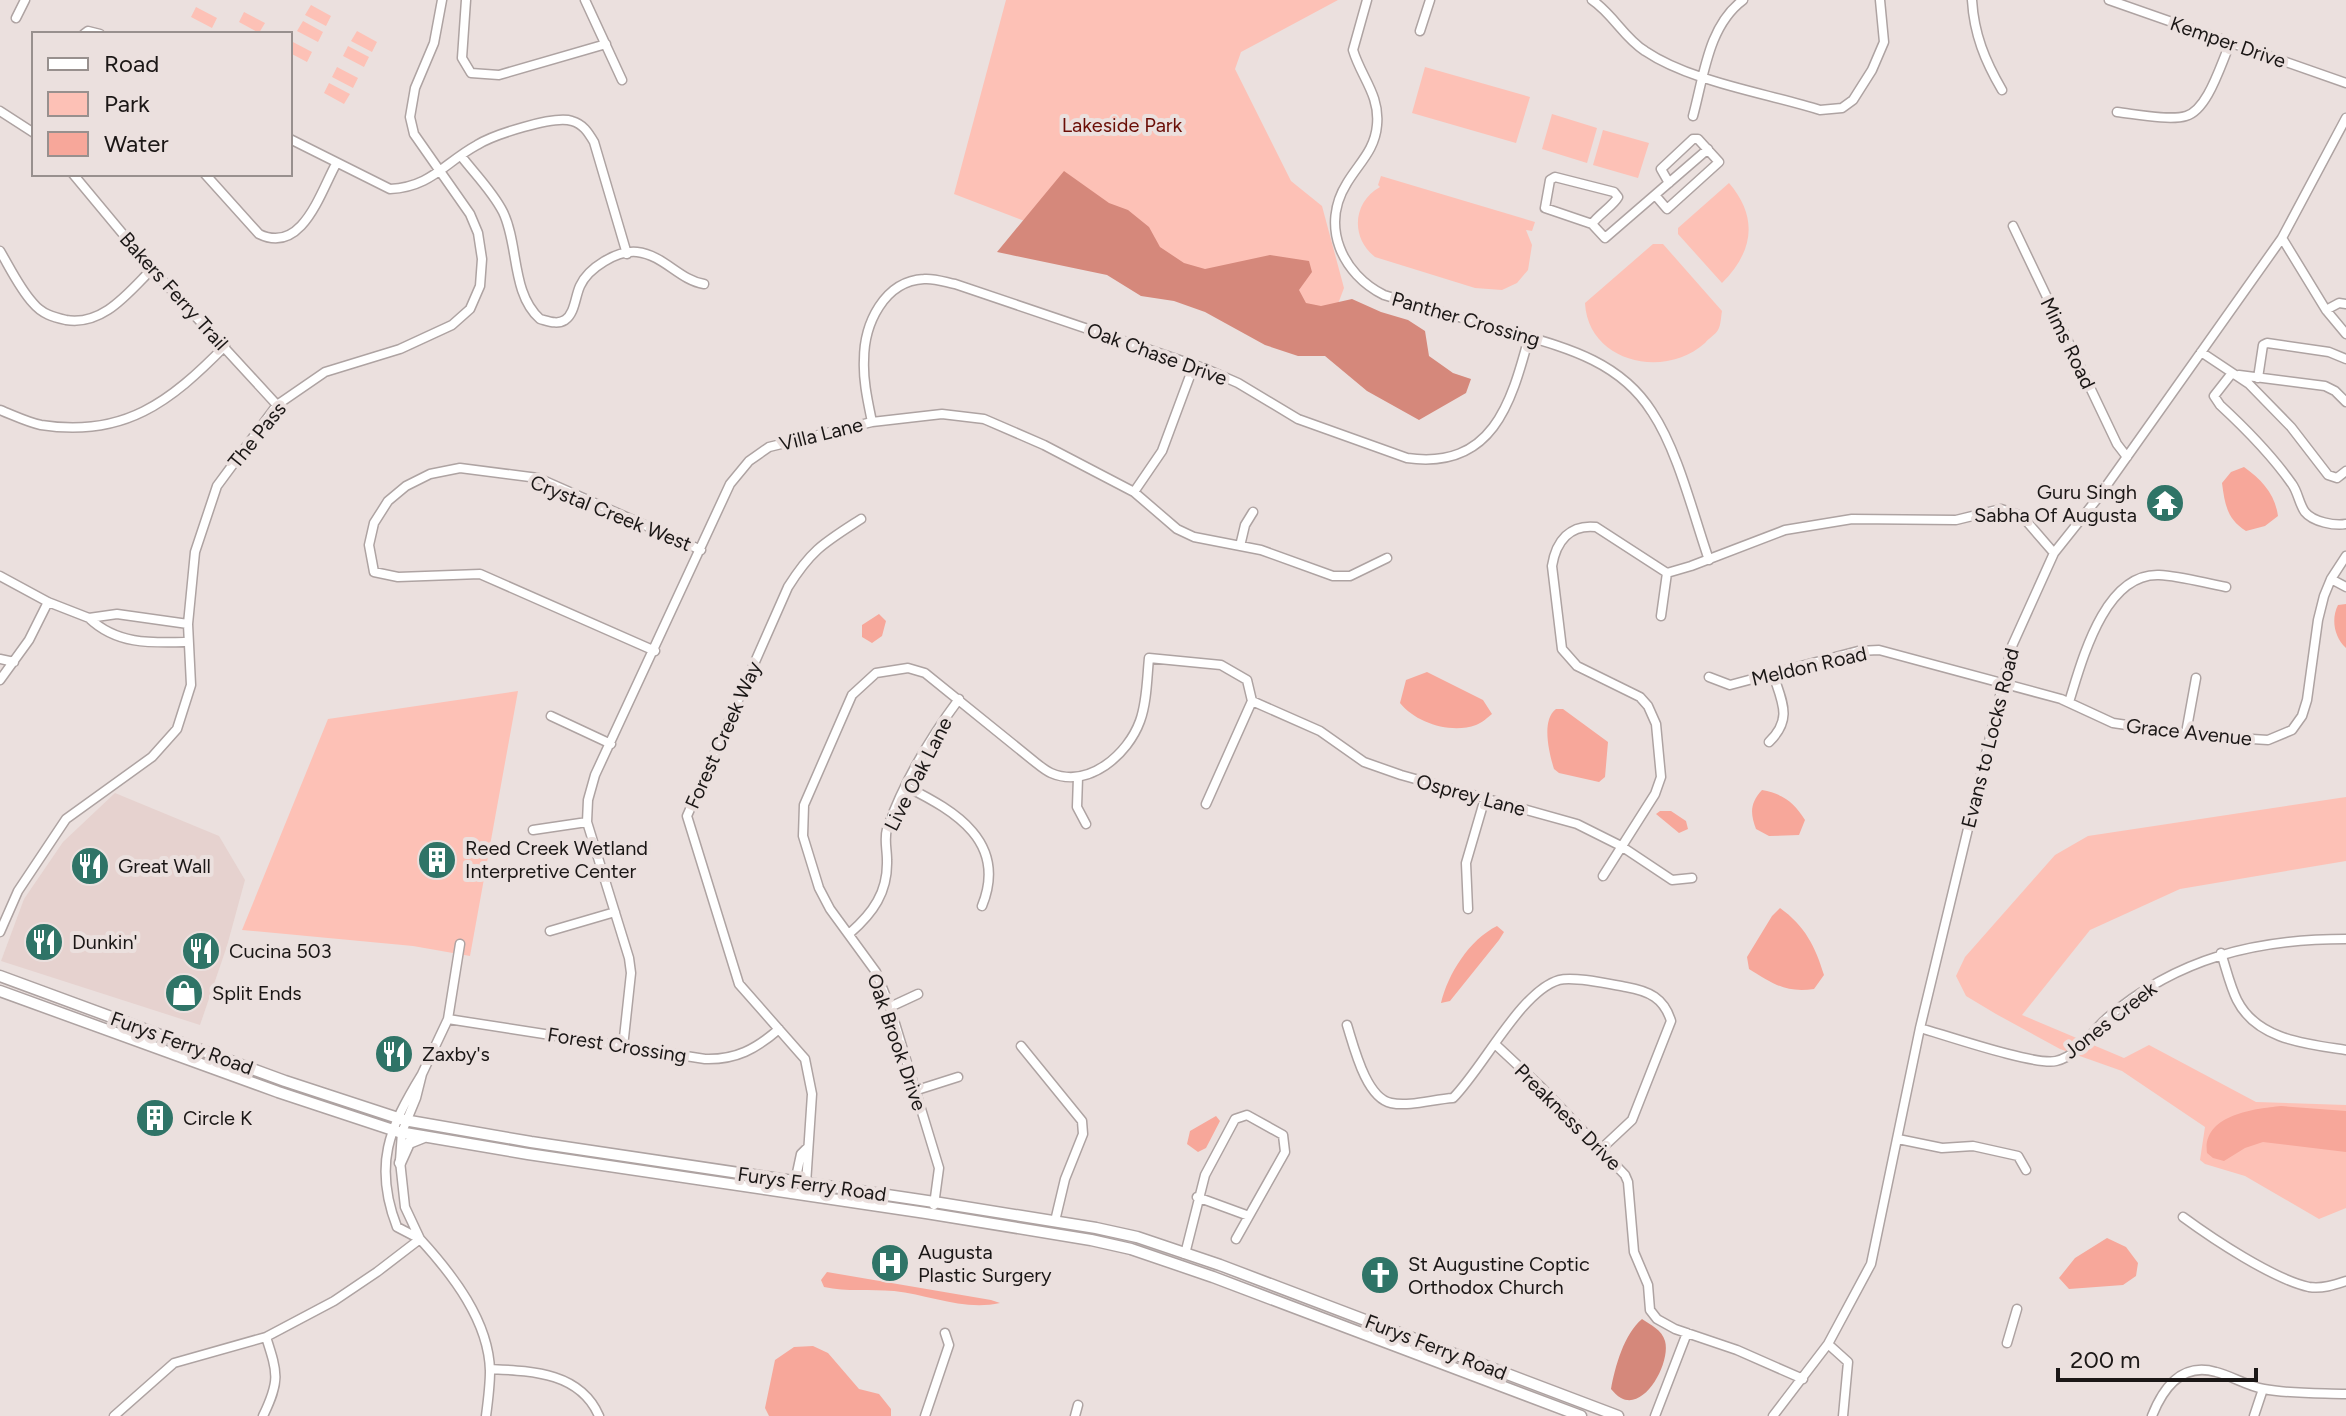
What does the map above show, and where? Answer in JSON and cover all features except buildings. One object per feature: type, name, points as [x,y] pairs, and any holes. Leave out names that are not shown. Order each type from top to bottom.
[{"type":"main road","name":"Furys Ferry Road","points":[[2,974],[194,1047],[403,1119],[531,1142],[1055,1221],[1137,1237],[1618,1416]]},
{"type":"main road","name":"Furys Ferry Road","points":[[0,991],[278,1092],[398,1131],[528,1154],[932,1214],[1131,1249],[1581,1416]]},
{"type":"main road","points":[[190,1060],[194,1047]]},
{"type":"main road","points":[[400,1163],[409,1143],[426,1137]]},
{"type":"street","points":[[16,18],[25,0]]},
{"type":"street","name":"The Pass","points":[[0,932],[18,891],[66,819],[152,757],[177,729],[191,685],[188,624],[195,552],[217,486],[277,405],[325,372],[400,349],[452,325],[470,309],[480,286],[482,259],[478,233],[470,214],[414,134],[410,117],[415,88],[434,43],[442,0]]},
{"type":"street","points":[[466,0],[462,58],[471,73],[499,75],[606,44]]},
{"type":"street","points":[[585,0],[622,80]]},
{"type":"street","name":"Panther Crossing","points":[[1367,0],[1353,50],[1373,92],[1378,110],[1377,124],[1371,149],[1346,184],[1338,203],[1335,229],[1340,252],[1361,281],[1384,295],[1565,347],[1598,361],[1620,376],[1640,395],[1662,429],[1709,560]]},
{"type":"street","points":[[1420,31],[1430,0]]},
{"type":"street","points":[[1592,0],[1615,19],[1644,51],[1669,64],[1820,110],[1842,108],[1861,89],[1884,42],[1880,0]]},
{"type":"street","points":[[1693,116],[1711,46],[1727,13],[1743,0]]},
{"type":"street","points":[[1972,0],[1973,23],[1984,60],[2002,90]]},
{"type":"street","name":"Kemper Drive","points":[[2109,0],[2346,83]]},
{"type":"street","points":[[2117,112],[2185,117],[2197,110],[2209,93],[2230,44]]},
{"type":"street","points":[[0,111],[32,132]]},
{"type":"street","name":"Evans to Locks Road","points":[[1773,1416],[1828,1344],[1871,1264],[1920,1028],[2012,646],[2054,553],[2127,457],[2282,238],[2346,118]]},
{"type":"street","points":[[292,140],[390,189],[408,188],[439,173],[477,144],[550,120],[564,119],[588,131],[594,142],[627,254]]},
{"type":"street","points":[[1655,195],[1667,209],[1719,162],[1698,139],[1693,139],[1661,169],[1669,183]]},
{"type":"street","points":[[1592,224],[1602,210],[1614,203],[1618,197],[1614,192],[1555,177],[1550,180],[1545,208],[1592,224],[1605,238],[1708,149]]},
{"type":"street","points":[[461,156],[502,212],[522,288],[540,319],[565,320],[571,314],[583,281],[599,265],[635,252],[663,261],[695,283],[704,284]]},
{"type":"street","points":[[207,176],[259,234],[278,239],[289,237],[302,227],[336,164]]},
{"type":"street","name":"Bakers Ferry Trail","points":[[75,176],[152,269],[277,405]]},
{"type":"street","name":"Mims Road","points":[[2013,226],[2117,444],[2127,457]]},
{"type":"street","points":[[2282,238],[2326,310],[2346,334]]},
{"type":"street","points":[[0,251],[40,310],[53,317],[76,322],[95,319],[114,306],[152,269]]},
{"type":"street","name":"Oak Chase Drive","points":[[872,422],[863,359],[868,333],[887,295],[900,285],[927,278],[955,284],[1194,365],[1238,383],[1298,419],[1407,458],[1426,461],[1470,447],[1493,430],[1506,408],[1529,337]]},
{"type":"street","points":[[2326,310],[2339,303],[2346,304]]},
{"type":"street","points":[[2258,378],[2263,345],[2267,343],[2329,352],[2346,359]]},
{"type":"street","points":[[0,410],[39,424],[79,427],[109,424],[161,403],[187,384],[225,346]]},
{"type":"street","points":[[2201,352],[2249,384],[2291,427],[2328,475],[2337,478],[2346,471]]},
{"type":"street","points":[[1134,492],[1162,451],[1194,365]]},
{"type":"street","points":[[2233,374],[2325,386],[2346,402]]},
{"type":"street","points":[[2233,374],[2214,396],[2220,405],[2274,460],[2295,488],[2304,512],[2321,521],[2346,524]]},
{"type":"street","name":"Villa Lane","points":[[623,1047],[631,973],[629,958],[587,822],[588,800],[595,775],[730,484],[749,461],[769,447],[872,422],[942,414],[984,419],[1044,445],[1134,492],[1177,529],[1194,537],[1287,558],[1333,576],[1350,576],[1387,558]]},
{"type":"street","name":"Crystal Creek West","points":[[655,651],[480,574],[398,577],[374,572],[369,545],[374,523],[388,501],[406,486],[430,474],[460,468],[538,478],[701,550]]},
{"type":"street","points":[[1667,573],[1785,530],[1852,519],[1956,520],[2001,509],[2022,516],[2054,553]]},
{"type":"street","points":[[1240,546],[1245,525],[1253,512]]},
{"type":"street","name":"Forest Creek Way","points":[[801,1183],[810,1156],[806,1149],[812,1094],[805,1059],[739,984],[687,816],[788,587],[808,556],[861,519]]},
{"type":"street","points":[[1603,876],[1655,794],[1661,777],[1656,724],[1640,697],[1577,666],[1562,649],[1552,566],[1554,552],[1573,529],[1596,527],[1667,573]]},
{"type":"street","name":"Grace Avenue","points":[[2003,684],[2069,702],[2113,723],[2268,740],[2292,730],[2302,716],[2318,620],[2331,579],[2346,556]]},
{"type":"street","points":[[1661,616],[1667,573]]},
{"type":"street","points":[[2069,702],[2100,618],[2114,597],[2134,581],[2156,575],[2226,587]]},
{"type":"street","points":[[0,576],[48,602],[89,618],[105,632],[123,639],[153,643],[188,642]]},
{"type":"street","points":[[2331,579],[2346,587]]},
{"type":"street","points":[[0,680],[29,640],[48,602]]},
{"type":"street","points":[[89,618],[117,614],[188,624]]},
{"type":"street","name":"Meldon Road","points":[[1709,677],[1730,685],[1858,651],[1879,650],[2003,684]]},
{"type":"street","points":[[1086,824],[1077,807],[1078,777],[1103,767],[1124,751],[1132,739],[1142,717],[1149,658],[1221,665],[1247,680],[1252,701],[1206,804]]},
{"type":"street","points":[[0,659],[14,662]]},
{"type":"street","name":"Oak Brook Drive","points":[[932,1214],[939,1168],[890,1007],[876,972],[830,909],[819,888],[803,836],[804,805],[852,695],[876,673],[908,668],[925,673],[1051,773],[1078,777]]},
{"type":"street","points":[[1769,742],[1779,733],[1784,721],[1784,709],[1773,674]]},
{"type":"street","points":[[2186,733],[2196,678]]},
{"type":"street","name":"Live Oak Lane","points":[[850,933],[878,903],[886,880],[886,832],[937,728],[959,699]]},
{"type":"street","name":"Osprey Lane","points":[[1252,701],[1320,731],[1364,762],[1577,824],[1621,846],[1672,880],[1692,878]]},
{"type":"street","points":[[551,716],[611,744]]},
{"type":"street","points":[[907,787],[954,812],[978,840],[988,867],[987,894],[982,906]]},
{"type":"street","points":[[1468,909],[1466,863],[1485,798]]},
{"type":"street","points":[[533,830],[587,822]]},
{"type":"street","points":[[550,931],[615,912]]},
{"type":"street","name":"Jones Creek","points":[[1920,1028],[2003,1053],[2054,1062],[2084,1045],[2106,1019],[2163,979],[2221,953],[2265,945],[2346,939]]},
{"type":"street","points":[[420,1239],[397,1227],[388,1205],[385,1161],[448,1019],[460,944]]},
{"type":"street","points":[[2221,953],[2237,1001],[2264,1030],[2306,1044],[2346,1050]]},
{"type":"street","points":[[1347,1025],[1370,1088],[1378,1098],[1390,1103],[1453,1098],[1530,997],[1562,979],[1635,989],[1654,995],[1666,1006],[1671,1021],[1632,1120],[1600,1150]]},
{"type":"street","points":[[890,1007],[918,994]]},
{"type":"street","name":"Forest Crossing","points":[[448,1019],[721,1060],[747,1053],[779,1029]]},
{"type":"street","name":"Preakness Drive","points":[[1496,1045],[1625,1175],[1634,1252],[1648,1285],[1650,1310],[1657,1319],[1803,1379]]},
{"type":"street","points":[[1021,1046],[1082,1121],[1083,1134],[1065,1179],[1055,1221]]},
{"type":"street","points":[[914,1091],[958,1077]]},
{"type":"street","points":[[1185,1254],[1205,1175],[1235,1119],[1252,1116],[1283,1135],[1285,1152],[1236,1239]]},
{"type":"street","points":[[398,1131],[403,1200],[420,1239],[466,1297],[482,1334],[490,1369],[486,1416]]},
{"type":"street","points":[[1898,1139],[1942,1148],[1973,1146],[2018,1156],[2026,1170]]},
{"type":"street","points":[[1197,1197],[1249,1216]]},
{"type":"street","points":[[388,1205],[403,1200]]},
{"type":"street","points":[[2183,1217],[2227,1248],[2310,1287],[2330,1287],[2346,1281]]},
{"type":"street","points":[[114,1416],[174,1363],[266,1337],[334,1301],[420,1239]]},
{"type":"street","points":[[2007,1343],[2017,1309]]},
{"type":"street","points":[[925,1416],[949,1345],[945,1333]]},
{"type":"street","points":[[1652,1414],[1687,1333]]},
{"type":"street","points":[[263,1416],[277,1388],[274,1360],[266,1337]]},
{"type":"street","points":[[1828,1344],[1848,1362],[1843,1416]]},
{"type":"street","points":[[2152,1416],[2160,1396],[2187,1371],[2199,1368],[2263,1389],[2346,1394]]},
{"type":"street","points":[[490,1369],[539,1372],[563,1380],[581,1393],[599,1416]]},
{"type":"street","points":[[2254,1416],[2263,1389]]},
{"type":"street","points":[[1075,1416],[1078,1405]]},
{"type":"shaded area","points":[[1064,171],[1109,203],[1128,210],[1149,227],[1160,247],[1184,263],[1205,269],[1270,255],[1309,261],[1312,272],[1299,290],[1306,303],[1321,306],[1352,299],[1408,320],[1425,331],[1429,356],[1453,373],[1471,379],[1466,393],[1419,420],[1367,391],[1325,356],[1298,356],[1265,345],[1205,312],[1174,301],[1141,296],[1107,275],[997,252]]},
{"type":"shaded area","points":[[115,793],[219,836],[245,880],[200,1025],[1,961],[24,899],[63,842]]},
{"type":"shaded area","points":[[1642,1319],[1661,1334],[1666,1350],[1654,1382],[1639,1398],[1630,1400],[1620,1397],[1611,1389],[1625,1342]]},
{"type":"green space","name":"Lakeside Park","points":[[1006,0],[1338,0],[1241,52],[1235,69],[1291,181],[1322,206],[1344,288],[1326,336],[954,194]]},
{"type":"green space","points":[[311,5],[331,16],[326,26],[305,15]]},
{"type":"green space","points":[[196,7],[217,18],[212,28],[191,17]]},
{"type":"green space","points":[[244,12],[265,23],[257,32],[239,22]]},
{"type":"green space","points":[[303,21],[323,32],[318,42],[297,31]]},
{"type":"green space","points":[[357,31],[377,42],[372,52],[351,41]]},
{"type":"green space","points":[[292,42],[312,52],[307,62],[292,54]]},
{"type":"green space","points":[[348,46],[369,57],[364,67],[343,56]]},
{"type":"green space","points":[[337,67],[358,78],[353,88],[332,77]]},
{"type":"green space","points":[[1425,67],[1530,97],[1516,143],[1412,113]]},
{"type":"green space","points":[[329,83],[350,94],[344,104],[324,93]]},
{"type":"green space","points":[[1552,114],[1597,128],[1587,163],[1542,149]]},
{"type":"green space","points":[[1603,130],[1649,143],[1638,178],[1593,165]]},
{"type":"green space","points":[[1381,176],[1535,222],[1532,231],[1526,230],[1532,245],[1528,270],[1517,283],[1502,290],[1475,288],[1375,257],[1361,240],[1358,220],[1364,201],[1380,187]]},
{"type":"green space","points":[[1729,183],[1745,209],[1748,234],[1740,259],[1722,283],[1678,234],[1678,228]]},
{"type":"green space","points":[[1653,244],[1663,244],[1722,311],[1718,330],[1705,343],[1669,361],[1631,359],[1613,351],[1599,339],[1589,323],[1585,303]]},
{"type":"green space","points":[[518,691],[470,956],[413,946],[242,930],[328,719]]},
{"type":"green space","points":[[2346,797],[2346,861],[2180,889],[2090,930],[2022,1015],[2124,1058],[2149,1045],[2256,1102],[2346,1105],[2346,1208],[2319,1219],[2245,1176],[2205,1164],[2200,1160],[2205,1127],[2122,1071],[2060,1049],[1966,996],[1956,976],[1965,957],[2055,855],[2088,836]]},
{"type":"water","points":[[2244,467],[2267,488],[2278,516],[2265,526],[2246,531],[2228,511],[2222,483],[2231,472]]},
{"type":"water","points":[[2346,604],[2346,648],[2336,633],[2334,622],[2338,605]]},
{"type":"water","points":[[879,614],[886,621],[882,636],[872,643],[862,637],[862,625]]},
{"type":"water","points":[[1427,672],[1483,700],[1492,714],[1476,725],[1456,728],[1435,725],[1415,716],[1400,703],[1406,680]]},
{"type":"water","points":[[1556,709],[1563,709],[1608,742],[1605,777],[1599,782],[1559,773],[1554,769],[1547,729],[1551,714]]},
{"type":"water","points":[[1762,790],[1782,797],[1797,808],[1805,820],[1799,835],[1769,836],[1756,829],[1752,808]]},
{"type":"water","points":[[1671,811],[1686,821],[1688,829],[1679,833],[1656,814]]},
{"type":"water","points":[[1780,908],[1803,929],[1817,955],[1824,975],[1814,989],[1795,990],[1780,986],[1749,969],[1747,957]]},
{"type":"water","points":[[1497,926],[1504,932],[1499,940],[1450,1001],[1441,1003],[1461,959],[1477,940]]},
{"type":"water","points":[[2281,1106],[2346,1111],[2346,1152],[2263,1142],[2245,1148],[2224,1161],[2207,1153],[2208,1140],[2221,1122],[2244,1112]]},
{"type":"water","points":[[1216,1116],[1220,1121],[1206,1148],[1198,1152],[1187,1144],[1190,1131]]},
{"type":"water","points":[[2107,1238],[2126,1247],[2138,1263],[2136,1276],[2123,1285],[2069,1289],[2059,1278],[2075,1258]]},
{"type":"water","points":[[827,1272],[1000,1303],[973,1305],[894,1291],[824,1287],[821,1280]]},
{"type":"water","points":[[813,1346],[828,1353],[859,1389],[879,1394],[891,1409],[891,1416],[769,1416],[765,1408],[775,1360],[794,1347]]},
{"type":"place","name":"Guru Singh Sabha Of Augusta","points":[[2165,503]]},
{"type":"place","name":"Reed Creek Wetland Interpretive Center","points":[[437,860]]},
{"type":"place","name":"Great Wall","points":[[90,866]]},
{"type":"place","name":"Dunkin'","points":[[44,942]]},
{"type":"place","name":"Cucina 503","points":[[201,951]]},
{"type":"place","name":"Split Ends","points":[[184,993]]},
{"type":"place","name":"Zaxby's","points":[[394,1054]]},
{"type":"place","name":"Circle K","points":[[155,1118]]},
{"type":"place","name":"Augusta Plastic Surgery","points":[[890,1263]]},
{"type":"place","name":"St Augustine Coptic Orthodox Church","points":[[1380,1275]]}]
